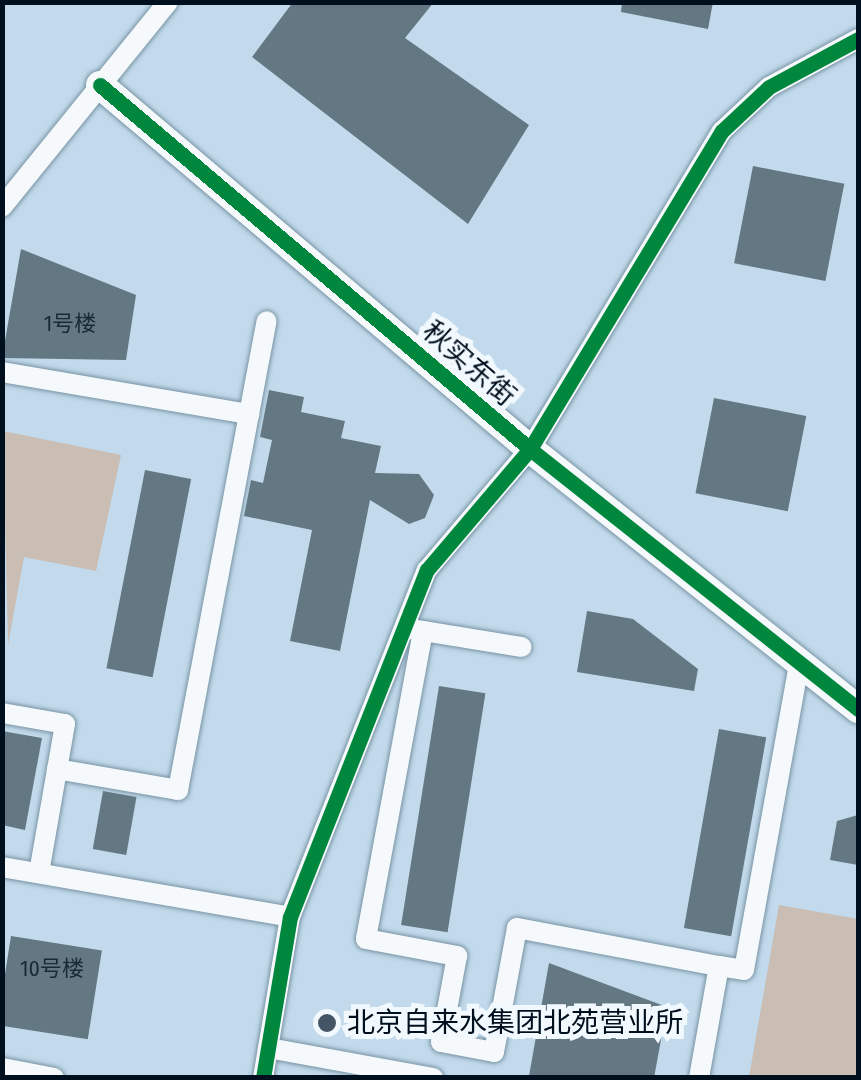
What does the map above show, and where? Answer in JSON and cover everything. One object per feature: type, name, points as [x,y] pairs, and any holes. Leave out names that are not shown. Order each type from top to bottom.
[{"type":"street","points":[[2,208],[168,2]]},
{"type":"street","points":[[800,662],[744,970],[518,928],[494,1052],[442,1042],[458,956],[366,939],[426,570],[530,449],[722,131],[769,88],[858,39]]},
{"type":"street","name":"秋实东街","points":[[100,85],[530,449],[858,709]]},
{"type":"street","points":[[57,769],[178,790],[267,321]]},
{"type":"street","points":[[2,372],[249,414]]},
{"type":"street","points":[[414,629],[522,647]]},
{"type":"street","points":[[263,1078],[290,916],[414,629]]},
{"type":"street","points":[[2,713],[65,724],[39,873]]},
{"type":"street","points":[[2,867],[290,916]]},
{"type":"street","points":[[698,1078],[719,966]]},
{"type":"street","points":[[268,1048],[433,1078]]},
{"type":"street","points":[[2,1068],[54,1078]]},
{"type":"shaded area","points":[[3,431],[121,455],[96,571],[24,557],[8,645]]},
{"type":"shaded area","points":[[779,905],[858,919],[858,1077],[749,1077]]},
{"type":"building","points":[[293,2],[434,2],[405,38],[529,125],[468,224],[252,57]]},
{"type":"building","points":[[622,2],[713,2],[708,29],[621,12]]},
{"type":"building","points":[[753,166],[844,184],[825,281],[734,263]]},
{"type":"building","points":[[21,249],[136,295],[126,360],[2,358]]},
{"type":"building","points":[[269,390],[304,397],[301,412],[345,421],[341,438],[381,446],[375,473],[419,474],[434,495],[425,518],[409,524],[370,500],[340,651],[290,641],[312,530],[244,516],[251,480],[263,483],[272,440],[260,437]]},
{"type":"building","points":[[714,398],[806,416],[788,511],[695,493]]},
{"type":"building","points":[[145,470],[191,479],[153,677],[106,668]]},
{"type":"building","points":[[587,611],[633,619],[698,669],[694,691],[577,672]]},
{"type":"building","points":[[439,686],[485,693],[448,932],[401,925]]},
{"type":"building","points":[[719,729],[766,737],[731,936],[684,928]]},
{"type":"building","points":[[2,731],[42,738],[25,830],[2,825]]},
{"type":"building","points":[[103,791],[136,797],[126,855],[93,849]]},
{"type":"building","points":[[858,815],[858,865],[830,860],[837,821]]},
{"type":"building","points":[[11,936],[102,950],[88,1039],[2,1026],[2,993]]},
{"type":"building","points":[[549,963],[667,1007],[654,1078],[529,1076]]},
{"type":"cycle path","points":[[263,1078],[290,917],[427,570],[530,449],[722,131],[769,87],[858,39]]},
{"type":"cycle path","points":[[100,85],[530,449],[858,709]]},
{"type":"place","name":"北京自来水集团北苑营业所","points":[[327,1023]]}]
